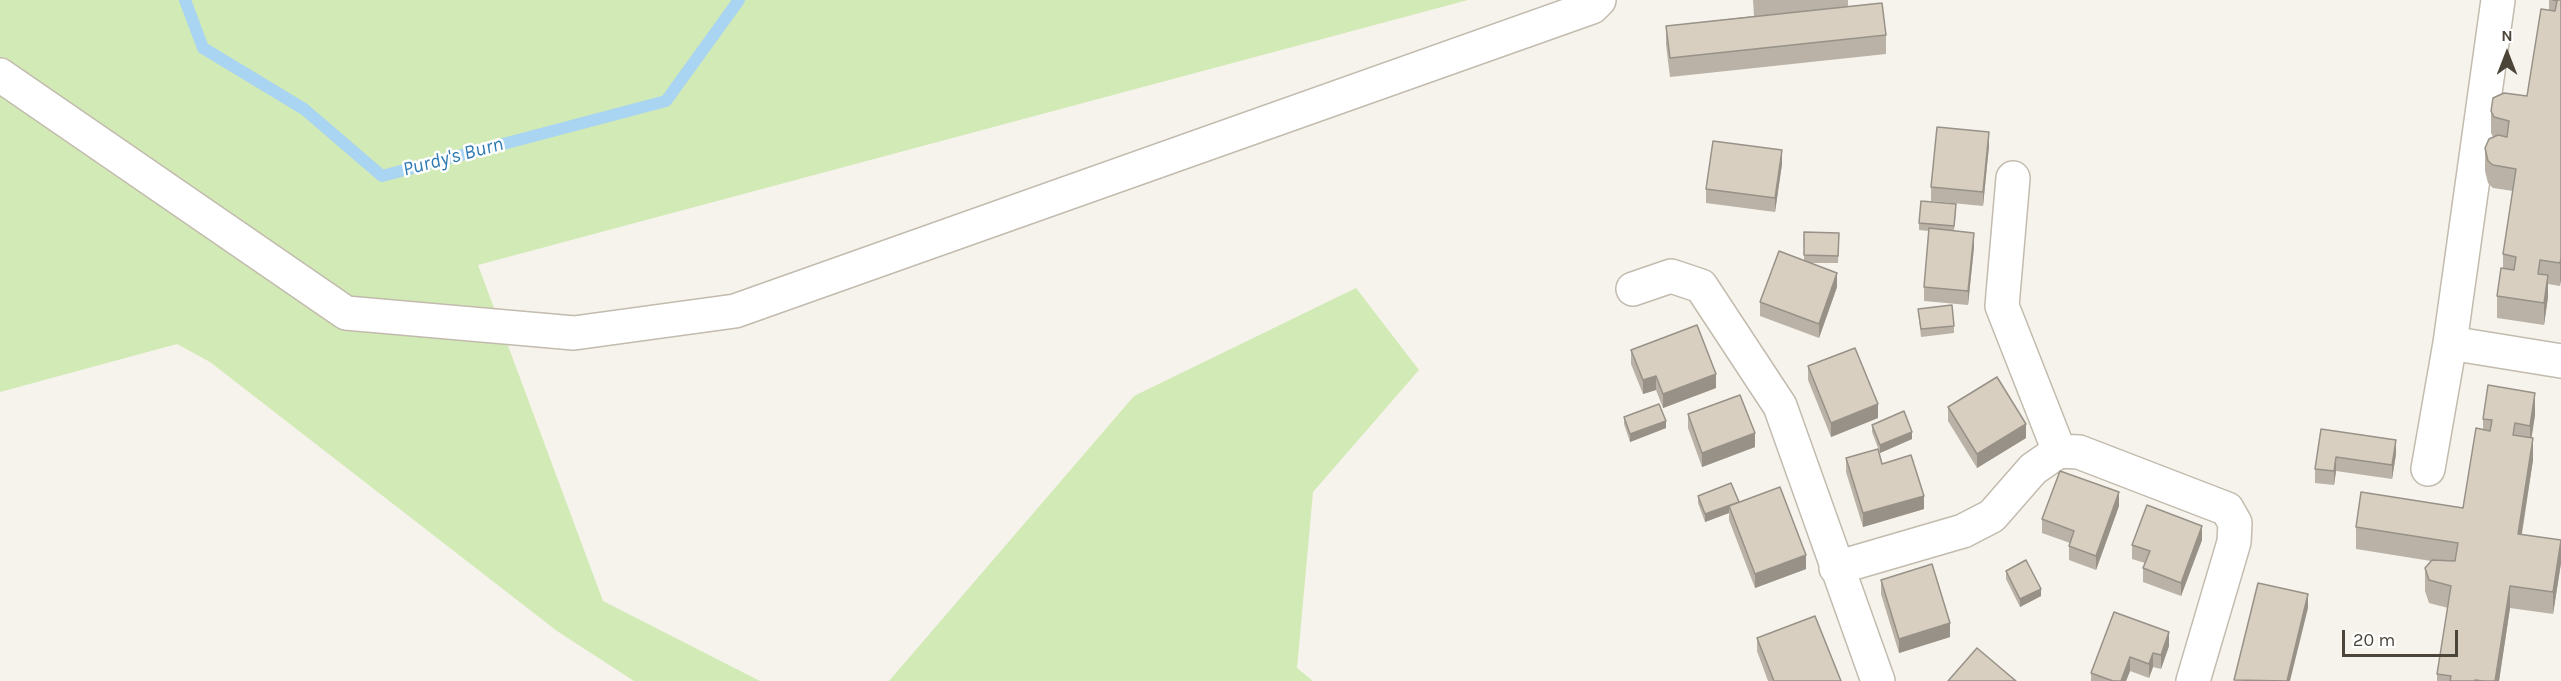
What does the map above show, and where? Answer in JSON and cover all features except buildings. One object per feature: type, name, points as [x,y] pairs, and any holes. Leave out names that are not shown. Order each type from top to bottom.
[{"type":"street","points":[[0,75],[346,313],[574,333],[735,311],[1592,8],[1599,0]]},
{"type":"street","points":[[2428,469],[2450,343],[2498,0]]},
{"type":"street","points":[[2013,178],[2002,306],[2059,451]]},
{"type":"street","points":[[1633,289],[1671,276],[1701,286],[1780,406],[1878,681]]},
{"type":"street","points":[[2450,343],[2561,361]]},
{"type":"street","points":[[1836,568],[1963,531],[1992,516],[2033,469],[2059,451],[2079,452],[2227,509],[2235,523],[2234,542],[2193,681]]},
{"type":"green space","points":[[0,0],[1468,0],[478,265],[603,601],[760,681],[634,681],[557,631],[210,362],[177,344],[0,392]]},
{"type":"green space","points":[[1356,288],[1419,370],[1313,492],[1297,668],[1313,681],[889,681],[1134,396]]},
{"type":"waterway","name":"Purdy's Burn","points":[[185,0],[203,48],[304,109],[382,176],[666,101],[739,0]]}]
